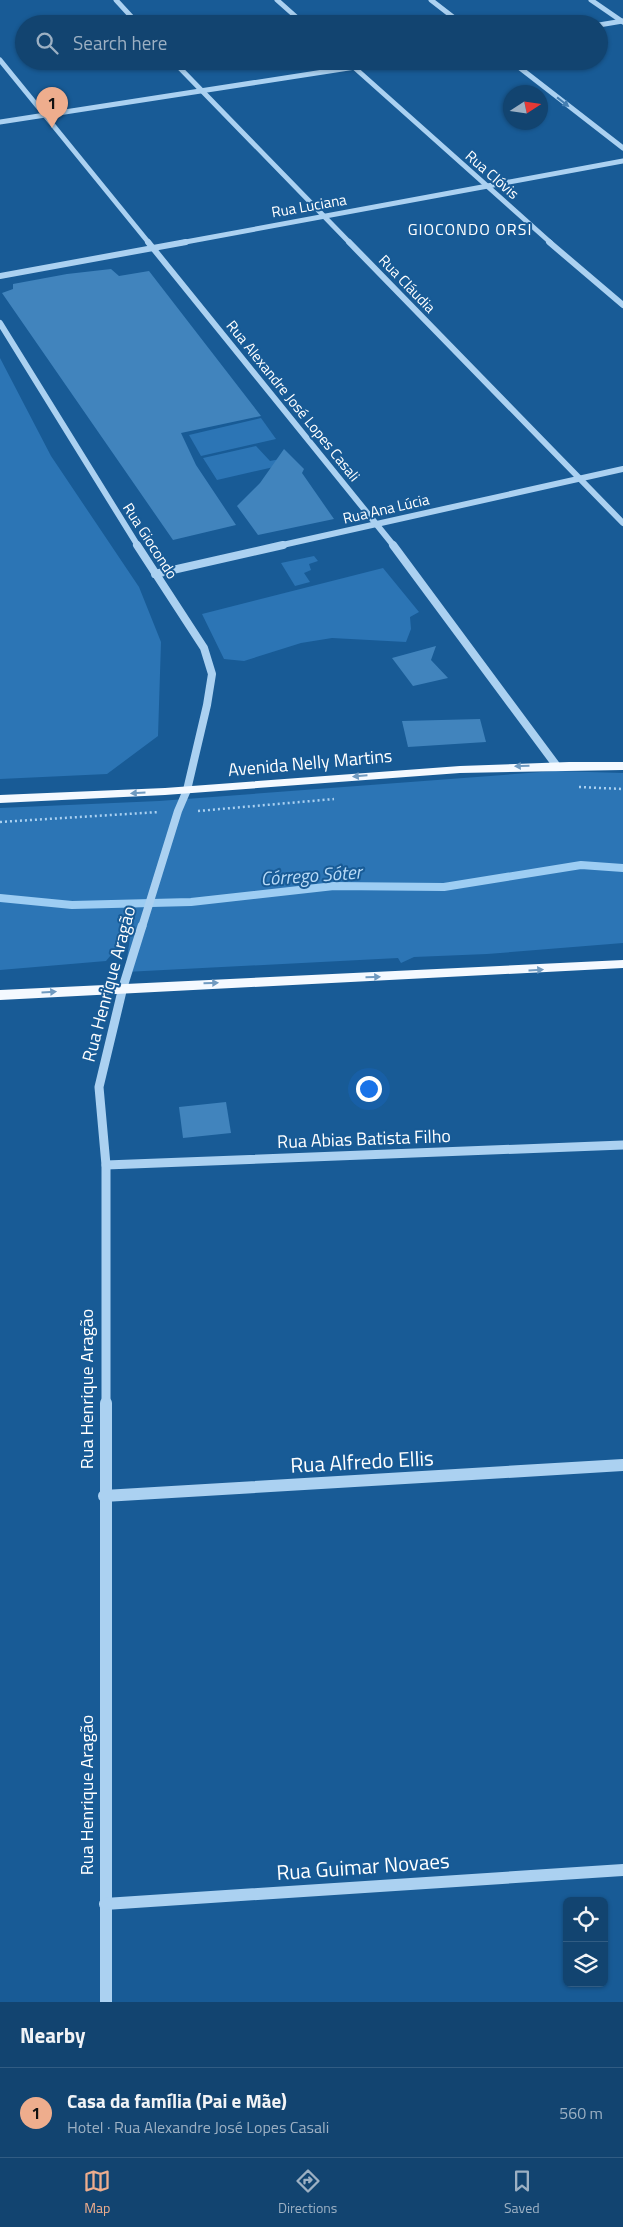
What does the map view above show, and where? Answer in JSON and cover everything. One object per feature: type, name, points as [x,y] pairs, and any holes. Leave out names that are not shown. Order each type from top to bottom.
[{"type":"main road","name":"Avenida Nelly Martins","points":[[0,799],[187,790],[436,770],[556,765],[623,766]]},
{"type":"main road","points":[[0,995],[124,987],[509,971],[623,964]]},
{"type":"street","points":[[116,0],[130,15]]},
{"type":"street","points":[[277,0],[294,15]]},
{"type":"street","points":[[431,0],[450,15]]},
{"type":"street","points":[[591,0],[623,22]]},
{"type":"street","points":[[608,24],[623,22]]},
{"type":"street","name":"Rua Alexandre José Lopes Casali","points":[[0,60],[377,524],[556,765]]},
{"type":"street","name":"Rua Cláudia","points":[[181,70],[623,523]]},
{"type":"street","points":[[0,122],[348,70]]},
{"type":"street","name":"Rua Clóvis","points":[[356,70],[486,187],[623,305]]},
{"type":"street","points":[[523,70],[623,148]]},
{"type":"street","name":"Rua Luciana","points":[[0,276],[623,161]]},
{"type":"street","name":"Rua Giocondo","points":[[0,323],[106,499],[204,648],[212,674],[207,705],[187,790]]},
{"type":"street","name":"Rua Ana Lúcia","points":[[155,574],[623,469]]},
{"type":"street","name":"Rua Henrique Aragão","points":[[106,2002],[104,1496],[106,1165],[99,1087],[124,987],[156,879],[178,811],[187,790]]},
{"type":"street","name":"Rua Abias Batista Filho","points":[[106,1165],[623,1145]]},
{"type":"street","name":"Rua Alfredo Ellis","points":[[104,1496],[623,1465]]},
{"type":"street","name":"Rua Guimar Novaes","points":[[105,1904],[623,1870]]},
{"type":"path","points":[[574,787],[623,789]]},
{"type":"path","points":[[0,822],[339,799]]},
{"type":"shaded area","points":[[0,358],[51,456],[139,587],[161,642],[158,736],[107,774],[0,779]]},
{"type":"shaded area","points":[[261,418],[276,439],[201,456],[189,435]]},
{"type":"shaded area","points":[[256,446],[270,461],[291,457],[296,462],[217,480],[203,458]]},
{"type":"shaded area","points":[[314,556],[318,561],[309,564],[311,570],[304,573],[310,582],[295,586],[281,563]]},
{"type":"shaded area","points":[[383,568],[419,612],[410,617],[411,629],[406,642],[332,638],[301,643],[244,661],[224,659],[202,614]]},
{"type":"shaded area","points":[[555,771],[623,773],[623,943],[487,954],[414,957],[401,963],[398,958],[125,972],[131,931],[106,961],[0,970],[0,808],[159,801]]},
{"type":"building","points":[[111,269],[119,276],[149,271],[261,416],[181,433],[196,465],[236,525],[173,540],[2,293],[13,289],[13,284],[67,274]]},
{"type":"building","points":[[284,449],[304,469],[302,473],[334,519],[258,535],[237,506],[260,483]]},
{"type":"building","points":[[436,646],[431,660],[448,678],[413,686],[392,658]]},
{"type":"building","points":[[480,719],[486,742],[408,747],[402,721]]},
{"type":"building","points":[[226,1102],[231,1133],[183,1138],[179,1107]]},
{"type":"waterway","name":"Córrego Sóter","points":[[0,898],[72,905],[191,902],[334,886],[444,887],[581,865],[623,868]]},
{"type":"place","name":"Casa da família (Pai e Mãe)","points":[[52,128]]},
{"type":"district","name":"GIOCONDO ORSI","points":[[470,229]]}]
